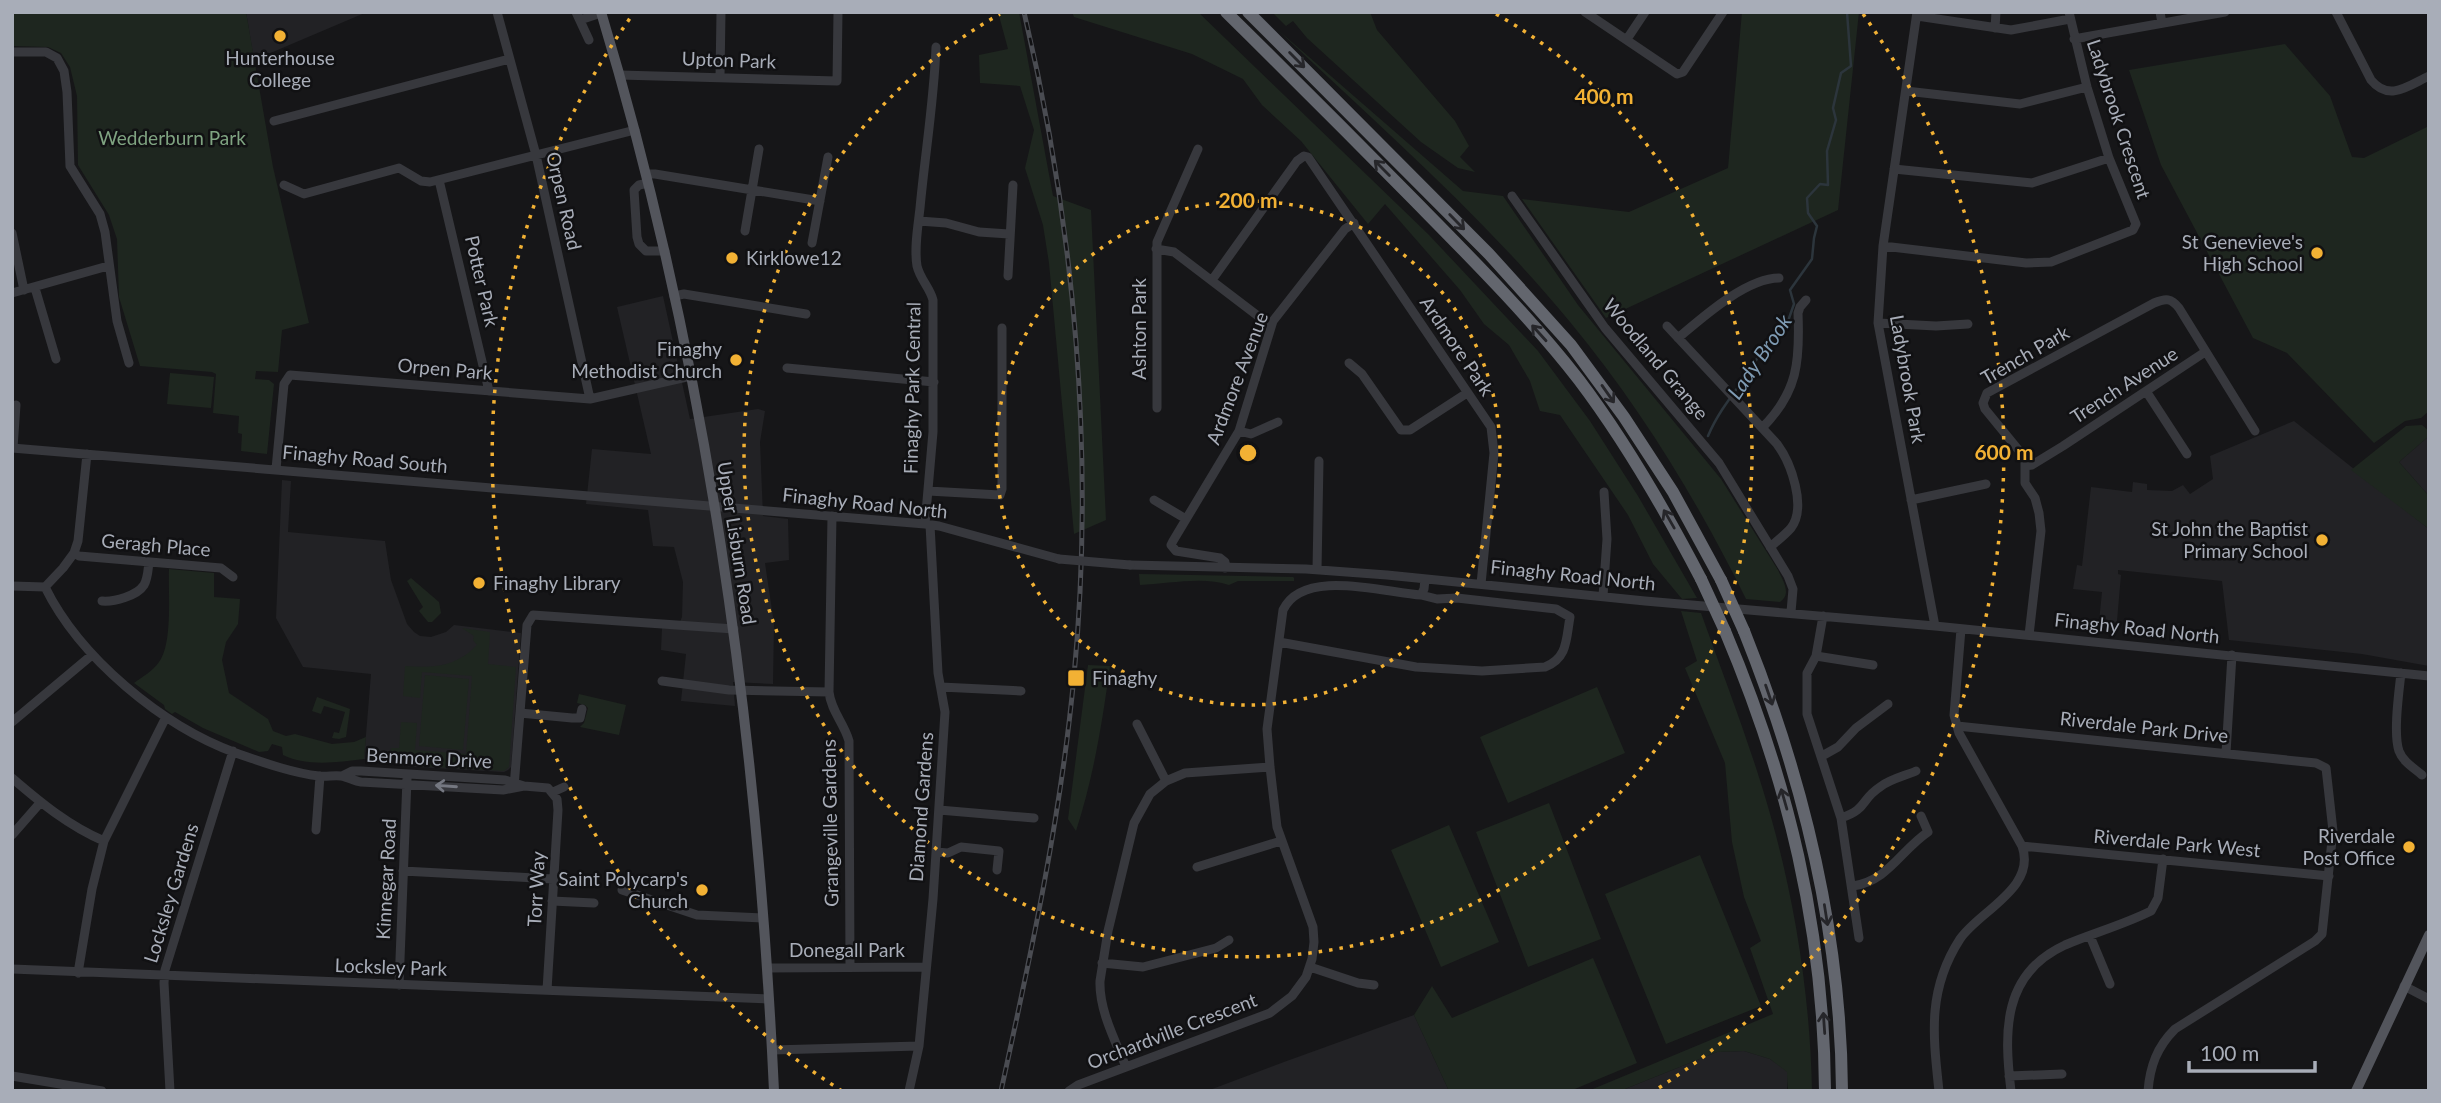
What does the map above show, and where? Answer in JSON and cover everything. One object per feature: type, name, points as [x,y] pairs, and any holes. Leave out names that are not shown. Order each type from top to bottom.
[{"type":"highway","points":[[1248,12],[1489,254],[1571,345],[1624,417],[1673,492],[1721,580],[1744,631],[1787,746],[1812,840],[1828,923],[1841,1040],[1842,1091]]},
{"type":"highway","points":[[1228,15],[1470,257],[1561,358],[1627,449],[1664,510],[1725,631],[1747,683],[1773,760],[1806,887],[1824,1018],[1825,1091]]},
{"type":"main road","name":"Upper Lisburn Road","points":[[601,13],[635,130],[665,251],[716,506],[742,689],[767,968],[774,1091]]},
{"type":"main road","points":[[2356,1091],[2429,934]]},
{"type":"street","name":"Orpen Road","points":[[497,12],[536,155],[590,399]]},
{"type":"street","points":[[720,77],[721,12]]},
{"type":"street","name":"Upton Park","points":[[620,75],[837,81],[838,12]]},
{"type":"street","points":[[1585,12],[1677,74],[1683,72],[1726,14]]},
{"type":"street","points":[[1627,39],[1645,12]]},
{"type":"street","points":[[1995,28],[1996,12]]},
{"type":"street","points":[[2160,12],[2162,23]]},
{"type":"street","points":[[2074,38],[2225,12]]},
{"type":"street","points":[[2336,12],[2378,89],[2395,92],[2429,76]]},
{"type":"street","points":[[589,40],[578,16],[601,13]]},
{"type":"street","points":[[1917,14],[2011,30],[2069,16]]},
{"type":"street","name":"Ladybrook Park","points":[[1917,14],[1883,246],[1878,323],[1933,604],[1935,626]]},
{"type":"street","name":"Ladybrook Crescent","points":[[1883,246],[2026,263],[2051,262],[2133,230],[2136,224],[2109,158],[2069,16]]},
{"type":"street","name":"Finaghy Park Central","points":[[928,524],[934,382],[933,300],[919,276],[917,264],[919,221],[935,85],[936,47]]},
{"type":"street","points":[[12,52],[46,52],[57,58],[64,71],[68,104],[69,166],[100,214],[105,232],[117,321],[129,363]]},
{"type":"street","points":[[274,121],[509,58]]},
{"type":"street","points":[[1906,91],[2020,104],[2087,86]]},
{"type":"street","points":[[284,185],[304,194],[399,168],[426,182],[439,180],[635,130]]},
{"type":"street","points":[[745,231],[759,149]]},
{"type":"street","name":"Ashton Park","points":[[1157,408],[1156,249],[1160,230],[1198,149]]},
{"type":"street","name":"Ardmore Park","points":[[1212,281],[1297,161],[1304,156],[1311,160],[1491,427],[1494,442],[1481,584]]},
{"type":"street","points":[[812,243],[828,158]]},
{"type":"street","points":[[1894,169],[2032,183],[2109,158]]},
{"type":"street","points":[[665,251],[646,251],[639,244],[637,237],[634,190],[655,173],[820,201]]},
{"type":"street","name":"Potter Park","points":[[439,180],[489,391]]},
{"type":"street","points":[[1008,276],[1013,185]]},
{"type":"street","name":"Woodland Grange","points":[[1512,196],[1605,328],[1719,463],[1788,576],[1793,589],[1791,612]]},
{"type":"street","points":[[919,221],[946,223],[979,232],[1009,233]]},
{"type":"street","name":"Ardmore Avenue","points":[[1225,568],[1225,562],[1220,558],[1173,549],[1173,541],[1239,431],[1271,326],[1345,229],[1354,223]]},
{"type":"street","points":[[12,233],[24,290]]},
{"type":"street","points":[[1156,249],[1174,253],[1271,326]]},
{"type":"street","points":[[12,293],[108,265]]},
{"type":"street","name":"Woodland Grange","points":[[1678,338],[1704,316],[1744,290],[1769,279],[1779,278]]},
{"type":"street","points":[[35,288],[56,359]]},
{"type":"street","points":[[674,296],[684,295],[806,314]]},
{"type":"street","name":"Trench Park","points":[[2028,635],[2040,531],[2039,513],[2035,498],[2025,483],[2025,466],[2021,453],[1985,409],[1984,398],[1991,390],[2166,299],[2172,300],[2179,308],[2255,431]]},
{"type":"street","points":[[1762,428],[1794,380],[1800,355],[1798,313],[1806,300]]},
{"type":"street","points":[[1878,323],[1936,326],[1968,324]]},
{"type":"street","name":"Woodland Grange","points":[[1667,326],[1777,444],[1790,464],[1797,506],[1795,520],[1791,528],[1770,547]]},
{"type":"street","points":[[928,491],[1000,495],[1002,328]]},
{"type":"street","name":"Trench Avenue","points":[[2025,466],[2032,465],[2063,446],[2206,352]]},
{"type":"street","points":[[1349,363],[1362,374],[1401,430],[1410,430],[1467,393]]},
{"type":"street","points":[[786,368],[934,382]]},
{"type":"street","name":"Orpen Park","points":[[276,469],[285,384],[290,375],[590,399],[691,376]]},
{"type":"street","points":[[2147,391],[2187,454]]},
{"type":"street","points":[[13,448],[16,405]]},
{"type":"street","points":[[1239,431],[1251,434],[1278,422]]},
{"type":"street","name":"Finaghy Road South","points":[[13,448],[716,506]]},
{"type":"street","points":[[12,586],[45,587],[74,553],[81,525],[87,454]]},
{"type":"street","points":[[1317,569],[1319,461]]},
{"type":"street","points":[[1911,500],[1986,484]]},
{"type":"street","points":[[1603,596],[1607,539],[1604,492]]},
{"type":"street","points":[[1154,499],[1186,519]]},
{"type":"street","name":"Finaghy Road North","points":[[716,506],[928,524],[1059,559],[1130,565],[1317,569],[1791,612],[2429,676]]},
{"type":"street","name":"Grangeville Gardens","points":[[832,516],[829,692],[831,705],[849,741],[850,967]]},
{"type":"street","name":"Diamond Gardens","points":[[909,1091],[919,1046],[945,712],[938,673],[928,524]]},
{"type":"street","name":"Geragh Place","points":[[74,553],[79,556],[221,568],[233,577]]},
{"type":"street","points":[[102,601],[112,602],[140,589],[145,582],[149,562]]},
{"type":"street","points":[[1421,595],[1425,579]]},
{"type":"street","name":"Orchardville Crescent","points":[[1069,1091],[1270,1013],[1292,996],[1310,967],[1314,942],[1313,927],[1277,827],[1270,767],[1268,729],[1281,618],[1289,600],[1305,591],[1327,586],[1349,586],[1437,599],[1457,598],[1556,609],[1570,617],[1564,652],[1545,667],[1459,671],[1416,667],[1279,642]]},
{"type":"street","name":"Benmore Drive","points":[[45,587],[92,655],[166,717],[233,751],[320,776],[342,776],[361,782],[407,779],[500,780],[518,786]]},
{"type":"street","points":[[564,787],[553,792],[548,788],[518,786],[520,713],[529,618],[542,614],[734,629]]},
{"type":"street","points":[[1823,616],[1816,656],[1807,673],[1807,714],[1841,818],[1860,937]]},
{"type":"street","points":[[1939,1091],[1933,1024],[1941,981],[1955,948],[1967,930],[2015,888],[2025,859],[2022,846],[1972,759],[1957,726],[1954,715],[1961,629]]},
{"type":"street","points":[[12,722],[92,655]]},
{"type":"street","points":[[2226,753],[2232,655]]},
{"type":"street","points":[[1816,656],[1873,665]]},
{"type":"street","points":[[2401,673],[2399,751],[2406,762],[2422,775]]},
{"type":"street","points":[[662,681],[729,690],[829,692]]},
{"type":"street","points":[[942,687],[1021,691]]},
{"type":"street","points":[[1822,756],[1838,747],[1856,728],[1888,704]]},
{"type":"street","points":[[520,713],[580,718],[582,709]]},
{"type":"street","points":[[78,973],[92,889],[104,841],[166,717]]},
{"type":"street","points":[[1137,724],[1166,781]]},
{"type":"street","name":"Riverdale Park Drive","points":[[1957,726],[2316,763],[2326,768],[2333,822],[2329,876]]},
{"type":"street","name":"Locksley Gardens","points":[[170,1091],[164,976],[233,751]]},
{"type":"street","points":[[1126,1067],[1100,994],[1102,963],[1134,823],[1150,794],[1166,781],[1185,773],[1270,767]]},
{"type":"street","points":[[1841,818],[1862,808],[1870,794],[1882,785],[1916,771]]},
{"type":"street","points":[[316,830],[320,776]]},
{"type":"street","points":[[12,778],[67,822],[104,841]]},
{"type":"street","name":"Kinnegar Road","points":[[399,985],[407,779]]},
{"type":"street","name":"Torr Way","points":[[547,990],[558,810],[553,792]]},
{"type":"street","points":[[12,835],[40,803]]},
{"type":"street","points":[[939,810],[1034,818]]},
{"type":"street","points":[[1853,886],[1878,878],[1900,859],[1912,843],[1928,832],[1921,816]]},
{"type":"street","points":[[1197,867],[1281,841]]},
{"type":"street","name":"Riverdale Park West","points":[[2022,846],[2329,876]]},
{"type":"street","points":[[936,852],[948,853],[961,848],[999,851],[997,870]]},
{"type":"street","points":[[2011,1091],[2007,1020],[2014,998],[2026,977],[2043,958],[2064,946],[2151,911],[2158,898],[2163,859]]},
{"type":"street","points":[[403,871],[553,879]]},
{"type":"street","points":[[2148,1091],[2149,1076],[2156,1055],[2175,1029],[2322,934],[2329,876]]},
{"type":"street","points":[[622,890],[697,915],[763,918]]},
{"type":"street","points":[[552,901],[589,906]]},
{"type":"street","points":[[2090,936],[2109,984]]},
{"type":"street","points":[[1102,963],[1143,967],[1216,948],[1229,940]]},
{"type":"street","name":"Donegall Park","points":[[767,968],[926,967]]},
{"type":"street","points":[[1310,967],[1358,983],[1374,985]]},
{"type":"street","name":"Locksley Park","points":[[12,969],[769,999]]},
{"type":"street","points":[[2404,986],[2429,999]]},
{"type":"street","points":[[772,1050],[919,1046]]},
{"type":"street","points":[[2009,1076],[2062,1074]]},
{"type":"street","points":[[12,1076],[102,1091]]},
{"type":"shaded area","name":"Hunterhouse College","points":[[246,12],[367,12],[254,60]]},
{"type":"shaded area","points":[[663,296],[690,419],[758,409],[765,411],[760,442],[763,516],[788,519],[789,560],[765,563],[774,624],[773,684],[733,682],[735,706],[681,701],[686,654],[661,650],[662,628],[677,629],[682,617],[683,582],[674,547],[653,546],[648,510],[586,504],[592,449],[651,454],[617,307]]},
{"type":"shaded area","name":"St John the Baptist Primary School","points":[[2294,421],[2429,529],[2429,666],[2362,654],[2229,640],[2222,581],[2118,570],[2121,575],[2116,632],[2098,632],[2102,592],[2073,589],[2077,565],[2082,566],[2091,487],[2132,492],[2133,482],[2147,484],[2147,490],[2172,491],[2183,485],[2190,494],[2213,479],[2210,456]]},
{"type":"shaded area","points":[[2429,436],[2429,496],[2399,462]]},
{"type":"shaded area","points":[[282,480],[291,481],[288,532],[385,541],[391,580],[407,624],[420,636],[431,637],[446,632],[454,625],[521,633],[511,767],[508,770],[504,772],[400,766],[396,761],[364,759],[371,674],[303,667],[276,618]]},
{"type":"shaded area","points":[[1414,1015],[1449,1091],[1207,1091],[1284,1062]]},
{"type":"shaded area","points":[[1744,1051],[1770,1059],[1788,1072],[1787,1091],[1620,1091],[1717,1052]]},
{"type":"green space","name":"Wedderburn Park","points":[[12,12],[246,12],[273,167],[309,323],[282,330],[278,372],[256,371],[255,379],[269,380],[274,384],[267,454],[241,451],[239,416],[213,413],[216,374],[140,366],[119,297],[117,239],[109,215],[78,165],[77,96],[70,67],[61,53],[48,47],[12,46]]},
{"type":"green space","points":[[998,12],[1019,12],[1053,196],[1091,210],[1106,520],[1074,534],[1049,263],[1043,225],[1025,168],[1034,130],[1020,86],[980,83],[979,55],[1008,49]]},
{"type":"green space","points":[[1072,12],[1198,12],[1428,234],[1538,351],[1590,421],[1638,496],[1697,598],[1682,599],[1653,564],[1628,515],[1560,415],[1540,411],[1530,381],[1509,345],[1484,324],[1460,290],[1385,204],[1368,224],[1301,141],[1262,105],[1243,79],[1192,54],[1074,17]]},
{"type":"green space","points":[[1272,12],[1370,12],[1377,30],[1455,121],[1469,146],[1460,157],[1475,172],[1458,168],[1421,142],[1307,38],[1293,21],[1286,26]]},
{"type":"green space","points":[[1742,12],[1859,12],[1838,210],[1606,318],[1522,199],[1629,212],[1728,168]]},
{"type":"green space","points":[[1278,30],[1463,191],[1503,196],[1578,305],[1721,479],[1778,570],[1786,591],[1784,599],[1780,602],[1746,599],[1688,491],[1644,421],[1570,322],[1466,208]]},
{"type":"green space","name":"St Genevieve's High School","points":[[2285,44],[2330,96],[2352,157],[2364,158],[2429,126],[2429,411],[2421,418],[2405,421],[2374,443],[2287,353],[2253,338],[2161,165],[2129,70]]},
{"type":"green space","points":[[170,373],[214,377],[211,408],[167,404]]},
{"type":"green space","points":[[2422,425],[2429,431],[2429,436],[2399,462],[2429,496],[2429,529],[2351,470],[2406,426]]},
{"type":"green space","points":[[169,569],[214,573],[214,597],[240,599],[238,624],[226,642],[222,660],[229,693],[268,719],[273,731],[286,736],[295,734],[332,744],[354,742],[366,737],[364,759],[323,763],[303,761],[283,755],[282,747],[272,744],[268,751],[259,752],[203,728],[175,712],[172,714],[134,683],[154,668],[163,654],[168,631]]},
{"type":"green space","points":[[1139,574],[1293,577],[1294,581],[1238,581],[1229,585],[1197,581],[1140,585]]},
{"type":"green space","points":[[411,578],[439,602],[441,613],[432,622],[428,622],[419,611],[423,607],[407,581]]},
{"type":"green space","points":[[1681,611],[1701,613],[1749,746],[1774,827],[1791,901],[1804,977],[1812,1091],[1788,1091],[1787,1072],[1770,1059],[1744,1051],[1717,1052],[1620,1091],[1588,1091],[1773,1014],[1750,948],[1761,941],[1744,897],[1732,842],[1725,763],[1685,668],[1697,661]]},
{"type":"green space","points":[[462,628],[490,632],[488,664],[516,667],[509,767],[504,771],[401,765],[390,760],[391,748],[399,748],[401,722],[417,723],[415,750],[466,754],[472,676],[422,672],[420,698],[403,696],[405,666],[426,667],[453,662],[477,645],[473,640],[474,636]]},
{"type":"green space","points":[[1088,665],[1110,666],[1097,749],[1076,831],[1068,819]]},
{"type":"green space","points":[[425,675],[469,679],[463,750],[419,746]]},
{"type":"green space","points":[[1597,687],[1625,753],[1508,803],[1480,737]]},
{"type":"green space","points":[[579,694],[626,705],[619,735],[580,727],[584,723],[588,708],[577,703]]},
{"type":"green space","points":[[317,697],[350,709],[346,737],[332,738],[334,732],[339,733],[345,712],[324,706],[321,714],[312,711]]},
{"type":"green space","points":[[1549,803],[1601,939],[1528,967],[1476,832]]},
{"type":"green space","points":[[1449,825],[1499,942],[1441,967],[1391,850]]},
{"type":"green space","points":[[1700,855],[1761,1006],[1666,1044],[1605,894]]},
{"type":"green space","points":[[1593,958],[1637,1063],[1570,1091],[1449,1091],[1414,1015],[1432,986],[1452,1018]]},
{"type":"waterway","name":"Lady Brook","points":[[1708,436],[1721,411],[1770,337],[1788,321],[1794,304],[1790,290],[1812,259],[1817,226],[1808,213],[1807,198],[1820,184],[1828,185],[1827,151],[1836,120],[1833,108],[1841,73],[1851,66],[1847,12]]},
{"type":"railway","points":[[1001,1091],[1034,936],[1061,781],[1074,676],[1082,509],[1081,426],[1068,259],[1042,93],[1024,12]]},
{"type":"place","name":"Hunterhouse College","points":[[280,36]]},
{"type":"place","name":"St Genevieve's High School","points":[[2317,253]]},
{"type":"place","name":"Kirklowe12","points":[[732,258]]},
{"type":"place","name":"Finaghy Methodist Church","points":[[736,360]]},
{"type":"place","name":"St John the Baptist Primary School","points":[[2322,540]]},
{"type":"place","name":"Finaghy Library","points":[[479,583]]},
{"type":"place","name":"Finaghy","points":[[1076,678]]},
{"type":"place","name":"Riverdale Post Office","points":[[2409,847]]},
{"type":"place","name":"Saint Polycarp's Church","points":[[702,890]]}]
